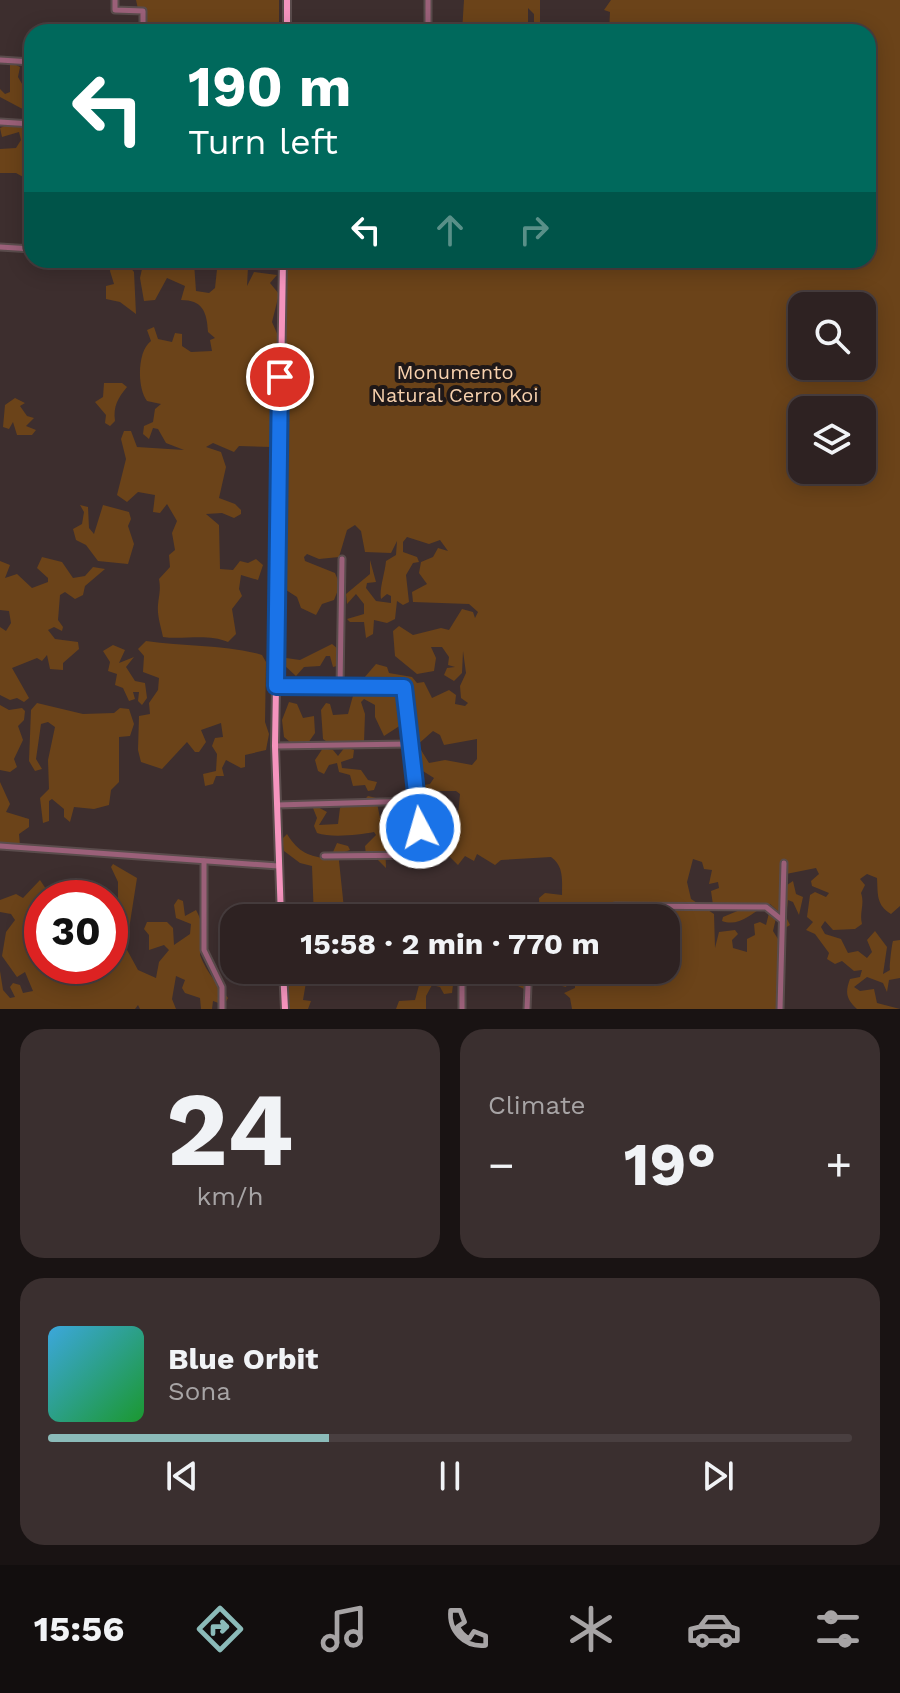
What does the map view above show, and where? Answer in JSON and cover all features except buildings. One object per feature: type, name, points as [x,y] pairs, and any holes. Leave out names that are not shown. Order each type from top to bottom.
[{"type":"main road","points":[[287,0],[287,24]]},
{"type":"main road","points":[[280,904],[275,746],[283,268]]},
{"type":"main road","points":[[284,984],[285,1009]]},
{"type":"street","points":[[115,0],[115,10],[143,11],[143,24]]},
{"type":"street","points":[[428,0],[428,24]]},
{"type":"street","points":[[0,60],[24,62]]},
{"type":"street","points":[[0,122],[24,124]]},
{"type":"street","points":[[0,247],[24,248]]},
{"type":"street","points":[[340,687],[342,559]]},
{"type":"street","points":[[276,686],[404,687],[423,855],[324,856]]},
{"type":"street","points":[[275,746],[410,744]]},
{"type":"street","points":[[277,805],[417,801]]},
{"type":"street","points":[[0,846],[278,866]]},
{"type":"street","points":[[204,861],[204,950],[222,987],[222,1009]]},
{"type":"street","points":[[780,1009],[784,863]]},
{"type":"street","points":[[680,906],[766,907],[782,920]]},
{"type":"street","points":[[462,986],[462,1009]]},
{"type":"street","points":[[527,1009],[528,986]]},
{"type":"green space","points":[[136,0],[279,0],[279,24],[141,24]]},
{"type":"green space","points":[[464,0],[540,0],[540,24],[534,24],[534,14],[528,8],[528,24],[462,24]]},
{"type":"green space","name":"Monumento Natural Cerro Koi","points":[[611,0],[900,0],[900,906],[891,914],[886,911],[879,899],[877,878],[867,874],[860,879],[865,885],[861,893],[862,924],[855,929],[833,930],[825,921],[821,927],[825,934],[841,939],[848,953],[858,951],[867,958],[872,952],[867,940],[875,931],[887,947],[883,974],[890,970],[893,941],[900,940],[900,978],[889,980],[887,992],[883,983],[867,977],[854,987],[860,991],[874,989],[877,1003],[900,1009],[857,1009],[849,999],[847,988],[850,979],[860,977],[862,970],[854,971],[842,961],[835,964],[827,959],[829,953],[815,934],[806,930],[813,922],[807,917],[810,895],[815,892],[826,897],[829,893],[812,886],[811,881],[819,874],[816,868],[786,874],[787,885],[793,881],[796,894],[803,897],[799,915],[793,902],[788,900],[786,917],[790,925],[785,928],[779,912],[770,904],[741,920],[722,921],[723,917],[747,907],[745,904],[713,905],[711,891],[719,888],[718,882],[709,884],[712,870],[704,869],[702,862],[693,859],[687,882],[691,899],[714,914],[715,948],[719,932],[735,930],[738,934],[732,940],[733,948],[747,952],[747,939],[755,935],[754,924],[760,922],[766,925],[769,913],[777,914],[773,931],[783,947],[778,1009],[572,1009],[570,998],[564,993],[575,988],[575,984],[680,984],[680,904],[539,904],[539,898],[545,893],[562,895],[560,869],[551,857],[501,860],[495,865],[477,854],[474,861],[465,856],[458,865],[449,856],[427,855],[428,831],[425,829],[420,840],[407,845],[403,852],[395,852],[389,841],[385,841],[386,868],[374,856],[366,855],[365,846],[376,835],[374,832],[330,835],[317,833],[314,826],[317,818],[313,808],[316,806],[327,812],[319,825],[338,824],[340,808],[347,804],[359,805],[368,796],[376,798],[381,823],[390,826],[399,836],[422,823],[419,807],[425,801],[437,802],[458,815],[460,794],[456,791],[433,791],[422,797],[418,794],[418,786],[430,784],[434,778],[418,768],[415,755],[421,750],[429,763],[445,760],[472,765],[477,759],[477,739],[444,745],[440,735],[433,731],[416,746],[412,734],[407,735],[401,725],[384,736],[375,717],[375,705],[364,699],[361,702],[365,714],[364,742],[330,744],[323,739],[321,710],[326,703],[330,704],[333,715],[348,714],[354,692],[370,691],[364,678],[376,664],[387,667],[389,673],[412,677],[417,683],[424,682],[432,698],[449,690],[456,695],[455,704],[465,706],[468,703],[461,698],[460,686],[466,673],[463,651],[462,673],[454,681],[444,675],[447,668],[455,667],[448,665],[449,657],[442,647],[431,647],[436,658],[434,671],[417,674],[395,656],[393,631],[399,626],[413,635],[441,628],[449,630],[462,609],[473,612],[475,618],[478,612],[469,604],[413,602],[412,592],[427,584],[419,573],[421,562],[433,557],[438,548],[448,551],[440,540],[429,544],[407,537],[403,542],[403,552],[417,557],[419,562],[413,563],[406,575],[409,602],[403,605],[397,601],[395,619],[387,623],[374,620],[373,634],[366,638],[364,622],[350,622],[347,619],[364,614],[364,604],[356,594],[347,604],[346,594],[370,574],[370,560],[376,582],[367,583],[366,588],[376,601],[391,603],[391,596],[387,594],[381,599],[381,591],[386,561],[396,555],[397,541],[391,553],[365,552],[361,531],[355,525],[347,530],[339,557],[319,559],[307,554],[304,557],[305,561],[335,573],[340,585],[334,600],[322,604],[316,615],[301,608],[297,597],[286,590],[279,545],[283,512],[276,497],[284,461],[287,268],[876,268],[876,24],[609,24],[610,12],[604,10]]},
{"type":"green space","points":[[10,65],[20,67],[18,77],[24,87],[24,110],[0,97],[0,89],[5,94],[10,92]]},
{"type":"green space","points":[[12,123],[24,126],[24,177],[16,173],[0,173],[0,149],[16,148],[21,140],[19,132],[2,137],[0,128]]},
{"type":"green space","points":[[111,268],[131,268],[134,272],[136,314],[120,302],[106,299],[106,286],[114,284]]},
{"type":"green space","points":[[142,268],[194,268],[196,291],[209,293],[215,288],[217,268],[248,268],[247,286],[254,272],[277,275],[270,283],[279,294],[272,322],[279,338],[279,369],[271,447],[239,446],[234,452],[213,443],[206,447],[221,452],[226,467],[219,498],[241,510],[241,514],[234,518],[222,513],[206,514],[219,525],[220,569],[233,570],[240,561],[248,563],[256,559],[263,565],[258,580],[241,575],[239,589],[242,596],[232,609],[236,634],[228,642],[212,638],[163,637],[158,613],[159,579],[170,567],[169,555],[175,550],[172,533],[177,521],[167,504],[160,513],[153,512],[155,495],[138,492],[127,502],[117,495],[126,459],[121,439],[124,431],[131,431],[137,447],[184,450],[166,443],[158,429],[153,428],[149,439],[143,434],[144,426],[153,422],[155,409],[161,404],[147,401],[141,388],[141,361],[151,341],[147,330],[154,327],[158,339],[172,342],[175,333],[182,334],[182,346],[191,352],[212,351],[210,340],[215,338],[208,332],[202,308],[194,302],[181,300],[185,286],[167,278],[155,300],[144,301],[140,278]]},
{"type":"green space","points":[[104,383],[122,383],[127,387],[117,402],[115,421],[110,426],[105,423],[106,415],[95,402],[103,397]]},
{"type":"green space","points":[[15,398],[25,403],[20,406],[27,416],[34,418],[26,426],[36,430],[32,435],[17,435],[13,422],[9,429],[3,427],[5,405]]},
{"type":"green space","points":[[80,505],[88,507],[89,528],[94,534],[103,505],[129,512],[131,519],[128,526],[134,544],[128,564],[98,561],[86,545],[76,540],[73,529],[82,524],[84,512]]},
{"type":"green space","points":[[42,557],[62,562],[73,578],[85,576],[93,567],[105,569],[85,586],[83,595],[75,599],[65,592],[60,595],[58,620],[62,631],[54,627],[48,630],[55,639],[78,642],[79,649],[63,663],[63,670],[50,669],[47,655],[42,661],[37,658],[12,668],[29,698],[24,702],[17,698],[10,700],[0,695],[0,627],[6,631],[11,623],[9,611],[0,610],[0,561],[10,565],[5,578],[17,574],[32,588],[48,582],[48,578],[37,568]]},
{"type":"green space","points":[[146,641],[234,649],[262,655],[266,662],[265,722],[269,734],[266,750],[245,755],[245,767],[241,768],[226,760],[222,768],[224,776],[216,776],[213,784],[205,786],[203,774],[216,771],[217,754],[212,746],[215,738],[223,737],[221,723],[201,730],[206,742],[199,752],[195,752],[187,742],[162,769],[141,762],[138,750],[139,716],[150,714],[149,703],[158,690],[159,678],[143,672],[144,656],[138,649]]},
{"type":"green space","points":[[332,644],[338,649],[337,666],[333,667],[330,656],[326,656],[320,666],[304,667],[296,676],[284,665],[286,658],[300,660]]},
{"type":"green space","points":[[113,645],[125,650],[119,663],[134,657],[126,667],[135,681],[145,683],[147,698],[142,705],[138,701],[139,692],[133,692],[135,699],[129,701],[123,688],[115,685],[117,674],[108,671],[110,662],[103,651]]},
{"type":"green space","points":[[289,702],[297,704],[303,718],[314,716],[315,733],[308,743],[290,742],[284,737],[282,720]]},
{"type":"green space","points":[[37,703],[83,714],[129,709],[134,724],[130,736],[119,737],[119,782],[111,790],[109,805],[94,809],[74,807],[70,822],[64,817],[64,809],[52,799],[49,801],[49,821],[43,823],[40,798],[49,789],[48,760],[55,727],[48,722],[41,724],[36,759],[42,769],[35,771],[29,761],[31,710]]},
{"type":"green space","points":[[0,705],[9,710],[22,708],[25,711],[24,720],[18,726],[23,740],[14,759],[17,767],[10,772],[0,770]]},
{"type":"green space","points":[[345,747],[354,750],[353,758],[341,762],[342,768],[361,770],[368,780],[377,782],[374,790],[368,791],[365,785],[353,786],[350,775],[339,772],[337,763],[329,765],[324,774],[318,771],[315,760],[323,748],[333,750],[338,756]]},
{"type":"green space","points":[[0,782],[10,804],[6,812],[29,819],[29,827],[19,834],[20,846],[0,844]]},
{"type":"green space","points":[[287,834],[296,846],[310,855],[330,859],[337,843],[348,846],[350,850],[342,853],[339,861],[344,904],[313,904],[312,866],[300,863],[284,851],[282,839]]},
{"type":"green space","points":[[113,864],[137,878],[128,935],[128,880],[117,880],[111,867]]},
{"type":"green space","points":[[16,894],[23,898],[24,973],[17,977],[2,956],[6,932],[15,920],[11,914],[0,912],[0,900]]},
{"type":"green space","points":[[178,899],[183,901],[185,916],[196,910],[202,932],[200,955],[228,998],[224,1005],[213,1001],[212,1009],[201,1009],[200,998],[185,993],[182,988],[185,980],[176,976],[172,999],[176,1009],[140,1009],[138,1005],[135,1009],[0,1009],[0,971],[3,990],[10,998],[15,997],[10,987],[13,983],[20,985],[23,993],[33,991],[30,984],[128,984],[128,952],[138,970],[156,978],[159,962],[169,950],[164,945],[149,950],[149,935],[144,929],[147,922],[167,922],[173,928],[174,945],[190,934],[191,924],[176,918],[174,905]]},
{"type":"green space","points":[[288,984],[306,984],[303,1000],[311,1001],[308,1009],[286,1009]]},
{"type":"green space","points":[[418,984],[453,985],[452,993],[444,994],[440,987],[432,985],[426,996],[426,1009],[396,1009],[399,1001],[415,1000]]},
{"type":"route","points":[[280,377],[276,686],[404,687],[420,828]]}]
